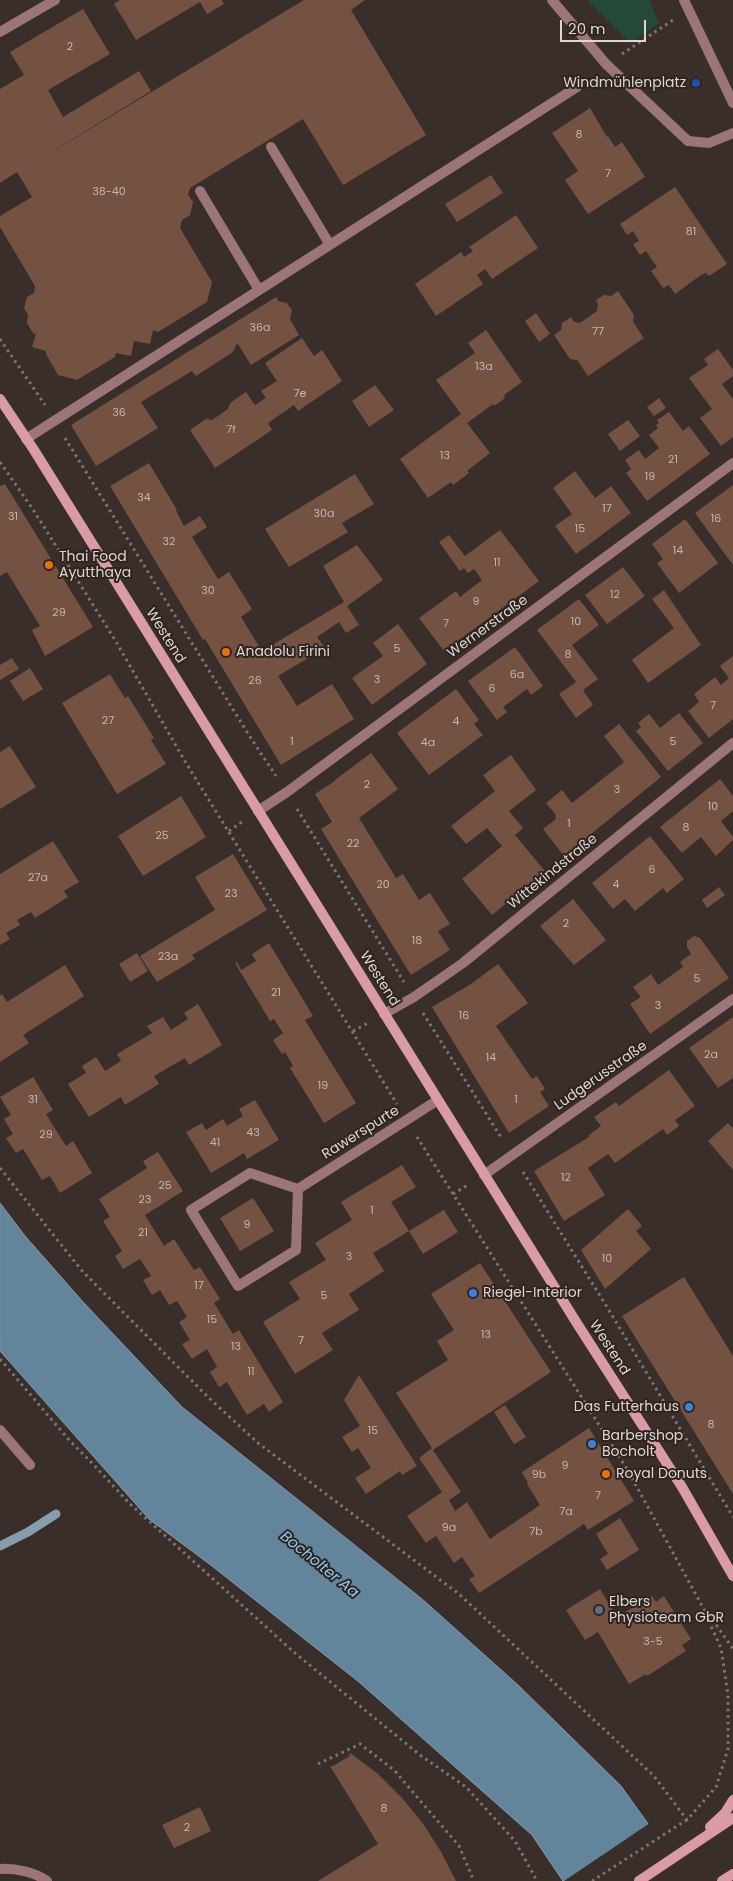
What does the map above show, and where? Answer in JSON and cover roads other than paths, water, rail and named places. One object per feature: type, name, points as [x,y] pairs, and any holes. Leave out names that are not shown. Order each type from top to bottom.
[{"type":"main road","name":"Westend","points":[[0,399],[484,1175],[672,1471],[733,1575]]},
{"type":"main road","points":[[733,1575],[733,1581]]},
{"type":"main road","points":[[690,1847],[725,1813],[733,1800]]},
{"type":"main road","points":[[639,1881],[733,1818]]},
{"type":"main road","points":[[722,1881],[733,1874]]},
{"type":"street","points":[[0,32],[55,0]]},
{"type":"street","points":[[552,0],[606,64],[688,141],[709,143],[733,133]]},
{"type":"street","points":[[686,5],[733,103]]},
{"type":"street","points":[[26,439],[577,87]]},
{"type":"street","points":[[270,147],[330,245]]},
{"type":"street","points":[[200,191],[260,290]]},
{"type":"street","name":"Wernerstraße","points":[[258,812],[733,463]]},
{"type":"street","name":"Wittekindstraße","points":[[384,1014],[414,997],[463,963],[733,743]]},
{"type":"street","name":"Ludgerusstraße","points":[[484,1175],[733,999]]},
{"type":"street","name":"Rawerspurte","points":[[298,1189],[438,1100]]},
{"type":"street","points":[[250,1173],[298,1189],[296,1250],[238,1286],[191,1210],[250,1173]]},
{"type":"street","points":[[0,1430],[30,1465]]},
{"type":"street","points":[[0,1869],[40,1876],[47,1881]]},
{"type":"water","name":"Bocholter Aa","points":[[0,1203],[25,1236],[84,1303],[182,1407],[422,1599],[518,1685],[621,1786],[689,1881],[563,1881],[532,1835],[359,1682],[212,1566],[149,1519],[0,1351]]},
{"type":"waterway","points":[[0,1546],[28,1532],[56,1514]]},
{"type":"place","name":"Windmühlenplatz","points":[[696,83]]},
{"type":"place","name":"Thai Food Ayutthaya","points":[[49,565]]},
{"type":"place","name":"Anadolu Firini","points":[[226,652]]},
{"type":"place","name":"Riegel-Interior","points":[[473,1293]]},
{"type":"place","name":"Das Futterhaus","points":[[689,1407]]},
{"type":"place","name":"Barbershop Bocholt","points":[[592,1444]]},
{"type":"place","name":"Royal Donuts","points":[[606,1474]]},
{"type":"place","name":"Elbers Physioteam GbR","points":[[599,1610]]}]
